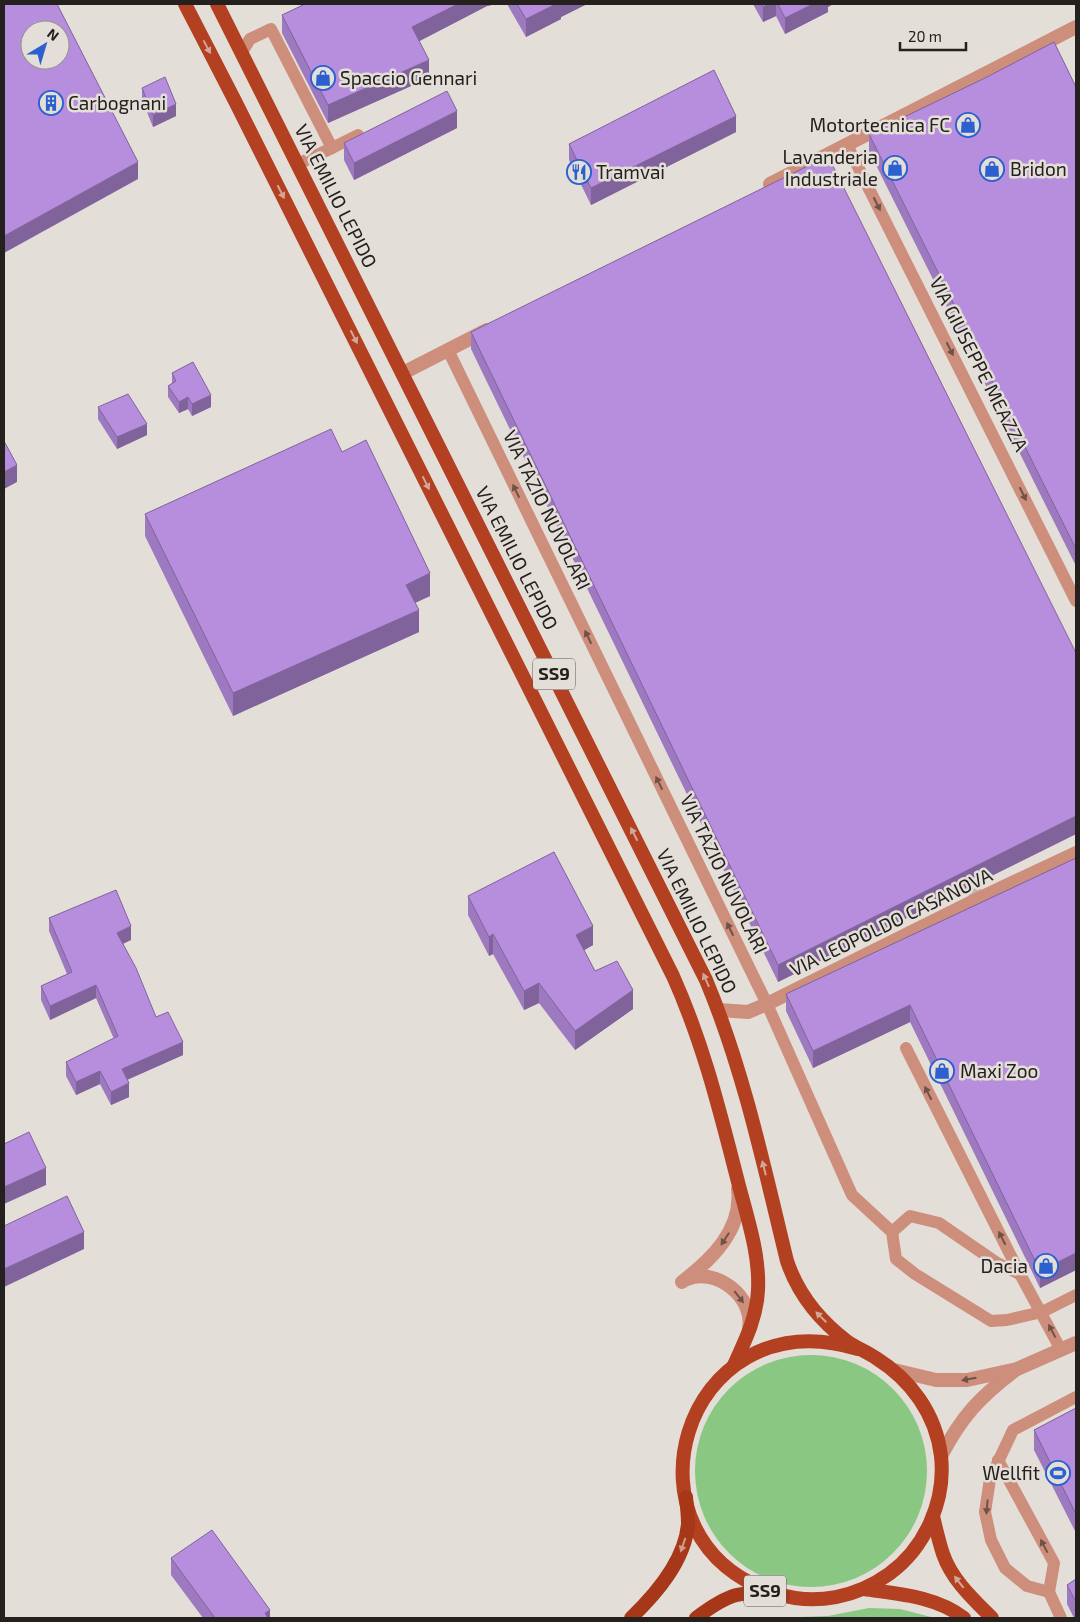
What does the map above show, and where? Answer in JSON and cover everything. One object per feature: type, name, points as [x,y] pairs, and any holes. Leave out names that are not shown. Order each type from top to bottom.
[{"type":"highway","points":[[631,1618],[662,1583],[680,1553],[688,1524],[686,1497]]},
{"type":"highway","points":[[696,1618],[734,1594],[749,1592],[783,1596]]},
{"type":"main road","name":"SS9","points":[[185,4],[688,1008],[706,1059],[752,1240],[758,1280],[756,1306],[749,1332],[733,1367]]},
{"type":"main road","name":"VIA EMILIO LEPIDO","points":[[217,4],[703,973],[719,1010],[737,1065],[787,1262],[793,1278],[806,1300],[817,1313],[837,1333],[858,1349]]},
{"type":"main road","name":"SS9","points":[[820,1340],[858,1349],[875,1357],[894,1370],[909,1384],[921,1400],[930,1418],[941,1456],[938,1500],[933,1516],[926,1532],[906,1559],[887,1576],[864,1589],[832,1598],[799,1599],[764,1590],[747,1582],[716,1557],[704,1542],[695,1525],[686,1497],[682,1469],[683,1450],[688,1431],[705,1397],[722,1377],[733,1367],[763,1349],[800,1341],[820,1340]]},
{"type":"main road","name":"SS9","points":[[933,1516],[943,1554],[952,1573],[992,1618]]},
{"type":"main road","name":"SS9","points":[[864,1589],[926,1600],[943,1605],[964,1618]]},
{"type":"street","points":[[760,190],[1076,27]]},
{"type":"street","points":[[403,373],[503,322]]},
{"type":"street","name":"VIA LEOPOLDO CASANOVA","points":[[719,1010],[748,1012],[767,1004],[1076,852]]},
{"type":"street","points":[[736,1176],[739,1194],[730,1230],[715,1252],[682,1282],[698,1275],[707,1276],[728,1286],[741,1298],[747,1309],[750,1322],[749,1332]]},
{"type":"street","points":[[894,1370],[936,1380],[957,1381],[1017,1369],[1076,1342]]},
{"type":"street","points":[[941,1456],[955,1430],[972,1407],[1017,1369]]},
{"type":"lane","points":[[242,52],[250,39],[275,27],[332,148]]},
{"type":"lane","points":[[298,164],[358,135]]},
{"type":"lane","name":"VIA GIUSEPPE MEAZZA","points":[[847,144],[1076,601]]},
{"type":"lane","name":"VIA TAZIO NUVOLARI","points":[[448,350],[767,1004],[852,1195],[892,1232]]},
{"type":"lane","points":[[906,1048],[1020,1274],[1062,1350]]},
{"type":"lane","points":[[1020,1274],[998,1264],[939,1223],[910,1216],[892,1232],[896,1259],[915,1274],[991,1321],[1006,1320],[1042,1312],[1076,1296]]},
{"type":"lane","points":[[1049,1592],[1027,1586],[1005,1568],[991,1540],[985,1512],[990,1478],[1013,1430],[1076,1397]]},
{"type":"lane","points":[[998,1460],[1054,1563],[1049,1592],[1061,1618]]},
{"type":"green space","points":[[811,1355],[845,1360],[855,1364],[875,1375],[893,1389],[907,1407],[918,1427],[922,1437],[927,1471],[922,1505],[918,1515],[907,1535],[893,1553],[875,1567],[855,1578],[845,1582],[811,1587],[777,1582],[767,1578],[747,1567],[729,1553],[715,1535],[704,1515],[700,1505],[695,1471],[700,1437],[704,1427],[715,1407],[729,1389],[747,1375],[767,1364],[777,1360]]},
{"type":"green space","points":[[869,1608],[900,1609],[935,1618],[773,1618],[828,1616]]},
{"type":"building","name":"Carbognani","points":[[4,4],[57,4],[65,20],[20,20],[20,70],[70,70],[70,29],[138,162],[4,236]]},
{"type":"building","points":[[305,4],[458,4],[412,27],[429,60],[328,105],[282,15]]},
{"type":"building","points":[[517,4],[556,4],[526,19]]},
{"type":"building","points":[[778,4],[813,4],[785,18]]},
{"type":"building","points":[[1054,42],[1076,87],[1076,549],[869,134],[987,77]]},
{"type":"building","points":[[714,70],[736,116],[591,188],[569,144]]},
{"type":"building","points":[[165,77],[176,104],[153,115],[142,88]]},
{"type":"building","points":[[447,91],[457,111],[354,163],[344,143]]},
{"type":"building","points":[[828,156],[1076,653],[1076,816],[778,965],[471,332]]},
{"type":"building","points":[[193,362],[211,395],[192,404],[188,397],[179,402],[168,386],[176,381],[172,373]]},
{"type":"building","points":[[128,394],[147,424],[117,437],[98,407]]},
{"type":"building","points":[[331,429],[342,452],[366,440],[430,573],[406,585],[419,610],[233,693],[145,514]]},
{"type":"building","points":[[4,441],[17,465],[4,472]]},
{"type":"building","points":[[554,852],[593,926],[576,935],[595,971],[617,961],[633,990],[575,1031],[539,983],[524,991],[493,934],[489,937],[468,896]]},
{"type":"building","points":[[1076,858],[1076,1253],[1040,1271],[910,1005],[813,1051],[786,994]]},
{"type":"building","points":[[116,890],[131,926],[117,933],[136,968],[156,1017],[168,1012],[183,1042],[122,1069],[129,1083],[111,1092],[100,1071],[76,1082],[66,1062],[118,1036],[96,985],[50,1006],[41,986],[72,972],[49,918]]},
{"type":"building","points":[[29,1132],[46,1168],[4,1187],[4,1144]]},
{"type":"building","points":[[67,1196],[84,1232],[4,1269],[4,1226]]},
{"type":"building","points":[[1076,1408],[1076,1514],[1034,1430]]},
{"type":"building","points":[[212,1530],[270,1610],[265,1613],[268,1618],[215,1618],[171,1558]]},
{"type":"building","points":[[1076,1579],[1076,1602],[1067,1585]]},
{"type":"tunnel","points":[[964,870],[978,899]]},
{"type":"place","name":"Spaccio Gennari","points":[[323,78]]},
{"type":"place","name":"Carbognani","points":[[51,103]]},
{"type":"place","name":"Motortecnica FC","points":[[968,125]]},
{"type":"place","name":"Lavanderia Industriale","points":[[895,168]]},
{"type":"place","name":"Bridon","points":[[992,169]]},
{"type":"place","name":"Tramvai","points":[[579,172]]},
{"type":"place","name":"Maxi Zoo","points":[[942,1071]]},
{"type":"place","name":"Dacia","points":[[1046,1266]]},
{"type":"place","name":"Wellfit","points":[[1058,1473]]}]
